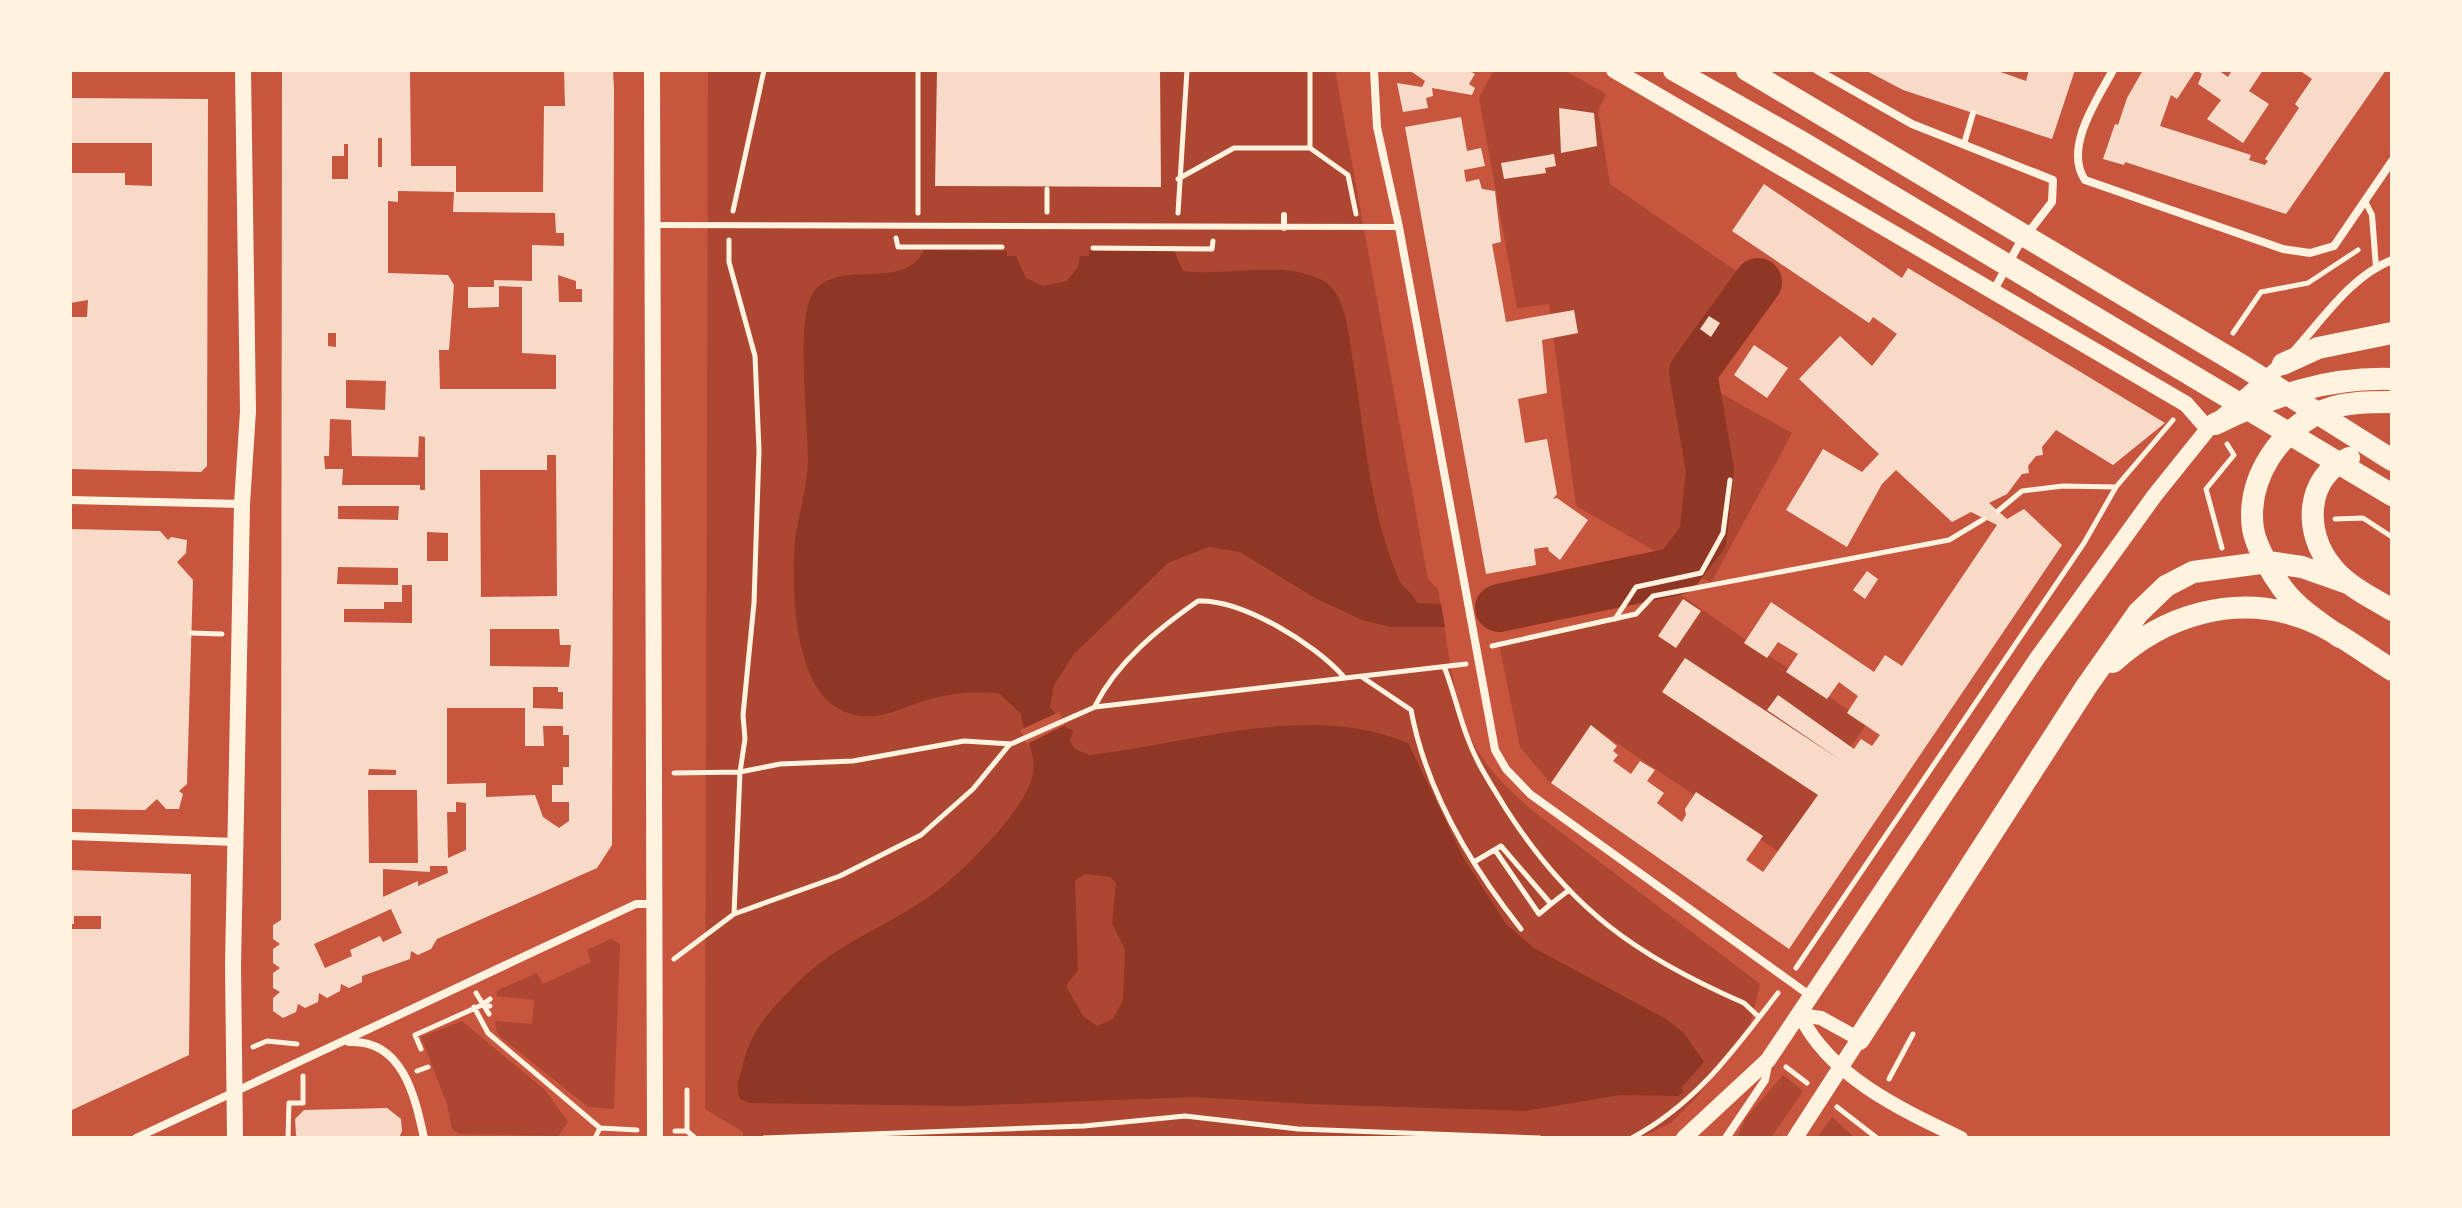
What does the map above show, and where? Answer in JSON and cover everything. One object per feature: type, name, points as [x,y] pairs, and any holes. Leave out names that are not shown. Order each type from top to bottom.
[{"type":"highway","points":[[1674,70],[1798,140],[2392,495]]},
{"type":"highway","points":[[1747,70],[2233,360],[2392,460]]},
{"type":"highway","points":[[2283,364],[2318,348],[2392,333]]},
{"type":"highway","points":[[2211,426],[2275,395],[2358,378],[2392,379]]},
{"type":"highway","points":[[2392,402],[2359,402],[2326,410],[2293,428],[2266,460],[2254,499],[2253,530],[2283,589],[2301,609],[2392,670]]},
{"type":"highway","points":[[2392,446],[2364,451],[2338,463],[2321,480],[2312,501],[2313,531],[2318,547],[2333,570],[2392,610]]},
{"type":"highway","points":[[1859,1039],[2086,687],[2138,613],[2166,586],[2193,572],[2227,565],[2268,562],[2302,567],[2350,584]]},
{"type":"highway","points":[[2086,687],[2131,645],[2166,624],[2203,612],[2267,608],[2303,618],[2340,637]]},
{"type":"main road","points":[[235,1138],[242,504],[248,411],[243,70]]},
{"type":"main road","points":[[652,70],[655,1138]]},
{"type":"main road","points":[[1614,70],[2186,404],[2211,426]]},
{"type":"main road","points":[[1684,1138],[1768,1060],[2038,657],[2155,495],[2211,426],[2283,364]]},
{"type":"main road","points":[[1795,1138],[1859,1039]]},
{"type":"street","points":[[1374,70],[1377,127],[1399,227],[1495,750],[1520,785],[1812,997]]},
{"type":"street","points":[[1817,70],[1912,124],[2053,180],[2052,202],[2018,246],[1994,290]]},
{"type":"street","points":[[2113,70],[2086,124],[2078,150],[2079,172],[2097,187],[2297,252],[2321,252],[2334,246],[2392,161]]},
{"type":"street","points":[[2283,364],[2355,284],[2376,267],[2392,260]]},
{"type":"street","points":[[70,500],[242,504]]},
{"type":"street","points":[[70,836],[236,842]]},
{"type":"street","points":[[136,1138],[636,904],[655,904]]},
{"type":"street","points":[[1800,1015],[1821,1018],[1859,1039]]},
{"type":"street","points":[[1800,1015],[1810,1034],[1841,1067],[1879,1096],[1961,1138]]},
{"type":"street","points":[[341,1044],[367,1044],[386,1051],[398,1064],[413,1095],[424,1138]]},
{"type":"street","points":[[1726,1138],[1765,1080],[1768,1060]]},
{"type":"lane","points":[[1964,144],[1973,113]]},
{"type":"lane","points":[[2365,201],[2372,215],[2376,267]]},
{"type":"lane","points":[[1284,215],[1284,228]]},
{"type":"lane","points":[[653,225],[1399,227]]},
{"type":"path","points":[[734,914],[740,772],[754,603],[759,450],[755,356],[729,262],[730,226],[764,70]]},
{"type":"path","points":[[918,70],[918,226]]},
{"type":"path","points":[[1178,228],[1178,179],[1187,70]]},
{"type":"path","points":[[1310,70],[1310,148]]},
{"type":"path","points":[[1178,179],[1234,148],[1310,148],[1348,175],[1359,228]]},
{"type":"path","points":[[898,247],[1002,247]]},
{"type":"path","points":[[1093,248],[1212,249]]},
{"type":"path","points":[[2225,345],[2261,292]]},
{"type":"path","points":[[1632,1138],[1681,1108],[1788,980],[2084,543],[2116,487],[2186,404]]},
{"type":"path","points":[[2211,426],[2234,455],[2206,489],[2227,565]]},
{"type":"path","points":[[1615,619],[1636,587],[1701,573],[1723,533],[1730,480]]},
{"type":"path","points":[[1998,511],[2022,491],[2063,486],[2116,487]]},
{"type":"path","points":[[1476,649],[1636,614],[1653,596],[1949,540],[1984,519]]},
{"type":"path","points":[[1095,707],[1107,683],[1138,649],[1198,601],[1234,606],[1303,642],[1329,660],[1343,676]]},
{"type":"path","points":[[654,967],[671,962],[707,931],[734,914],[840,876],[889,854],[921,835],[973,789],[1011,744],[1064,718],[1095,707],[1155,703],[1343,676],[1445,669],[1479,661]]},
{"type":"path","points":[[1445,669],[1468,739],[1483,773],[1533,849],[1569,890],[1634,948],[1744,1003],[1759,1017]]},
{"type":"path","points":[[1361,676],[1411,710],[1420,755],[1474,862],[1521,929]]},
{"type":"path","points":[[655,774],[740,772],[780,764],[883,757],[964,741],[1011,744]]},
{"type":"path","points":[[1474,862],[1501,846],[1551,904]]},
{"type":"path","points":[[1495,850],[1539,914],[1569,890]]},
{"type":"path","points":[[421,1049],[415,1035],[474,1007],[490,1003]]},
{"type":"path","points":[[474,1007],[488,1033],[600,1128]]},
{"type":"path","points":[[687,1090],[687,1131],[695,1138]]},
{"type":"path","points":[[764,1138],[1084,1126],[1185,1116],[1298,1129],[1540,1138]]},
{"type":"shaded area","points":[[708,70],[1335,70],[1428,579],[1438,589],[1455,688],[1465,726],[1484,761],[1533,811],[1760,984],[1748,1034],[1695,1099],[1671,1123],[1639,1138],[743,1138],[743,1132],[705,1109]]},
{"type":"shaded area","points":[[1494,70],[1564,70],[1606,94],[1598,111],[1610,184],[1758,286],[1702,383],[1792,433],[1711,583],[1576,506],[1549,304],[1517,308],[1479,98]]},
{"type":"shaded area","points":[[924,250],[1007,251],[1007,256],[1016,256],[1026,278],[1043,286],[1067,281],[1078,267],[1080,256],[1089,256],[1089,251],[1174,251],[1183,271],[1289,271],[1306,274],[1331,286],[1346,319],[1371,481],[1390,556],[1399,580],[1417,603],[1441,604],[1445,627],[1391,627],[1362,620],[1315,598],[1240,552],[1209,547],[1168,563],[1074,654],[1054,685],[1050,707],[1068,729],[1073,730],[1070,741],[1075,749],[1089,755],[1290,725],[1370,731],[1408,743],[1464,859],[1506,924],[1534,948],[1666,1019],[1683,1032],[1704,1062],[1681,1088],[1684,1091],[1678,1096],[1620,1095],[1525,1111],[1193,1097],[963,1106],[749,1103],[740,1099],[738,1085],[751,1040],[778,1003],[830,956],[920,903],[950,880],[1014,812],[1033,775],[1033,757],[1021,714],[1000,694],[950,695],[873,716],[849,713],[836,707],[812,679],[799,637],[794,554],[807,470],[804,349],[807,309],[812,295],[823,283],[836,277],[886,273],[914,263]],"holes":[[[1086,874],[1110,877],[1116,883],[1112,923],[1125,950],[1123,1000],[1113,1019],[1097,1026],[1083,1016],[1066,986],[1078,970],[1075,880]]]},
{"type":"shaded area","points":[[1675,591],[1867,723],[1779,852],[1590,725],[1551,784],[1520,747],[1499,644],[1636,614],[1653,596]]},
{"type":"shaded area","points":[[611,939],[620,944],[614,1109],[588,1107],[497,1034],[495,1021],[532,1024],[534,1000],[496,996],[498,990],[537,973],[543,984],[591,962],[587,950]]},
{"type":"shaded area","points":[[462,1021],[545,1090],[568,1122],[558,1136],[459,1134],[452,1129],[447,1104],[421,1037]]},
{"type":"shaded area","points":[[1783,1075],[1803,1091],[1771,1138],[1737,1138],[1745,1119]]},
{"type":"shaded area","points":[[1832,1117],[1855,1138],[1817,1138]]},
{"type":"pier","points":[[1059,712],[1065,725],[1027,744],[1020,730]]},
{"type":"building","points":[[282,70],[410,70],[411,166],[456,166],[456,192],[543,192],[544,106],[565,106],[564,70],[613,70],[612,845],[597,868],[437,939],[431,949],[418,955],[411,951],[410,959],[362,976],[362,982],[349,988],[341,984],[340,991],[327,998],[319,993],[318,1002],[305,1008],[298,1004],[296,1012],[283,1018],[273,1011],[273,998],[280,992],[273,988],[273,973],[280,968],[273,963],[273,949],[280,944],[273,939],[273,925],[281,920]],"holes":[[[378,138],[382,138],[382,167],[378,167]],[[344,144],[348,144],[348,179],[332,179],[332,156],[344,156]],[[398,191],[454,192],[453,212],[555,213],[556,233],[564,233],[564,246],[532,245],[532,281],[494,280],[494,287],[468,287],[468,308],[499,307],[499,286],[522,287],[522,353],[556,355],[556,389],[440,389],[439,350],[449,350],[454,285],[448,275],[388,273],[388,201],[398,202]],[[558,275],[576,281],[576,289],[582,289],[582,302],[559,302]],[[328,333],[336,333],[336,347],[328,346]],[[346,380],[386,381],[385,410],[346,408]],[[330,419],[351,420],[352,456],[418,457],[419,436],[425,437],[425,490],[420,490],[420,485],[342,485],[343,469],[325,469],[324,456],[329,456]],[[547,455],[556,455],[557,596],[481,597],[480,470],[547,470]],[[338,506],[399,506],[398,520],[338,519]],[[427,532],[448,533],[448,561],[427,561]],[[338,567],[398,568],[398,585],[337,584]],[[402,585],[412,585],[412,623],[344,622],[344,609],[384,609],[384,602],[402,602]],[[490,629],[559,629],[560,645],[571,645],[569,667],[490,666]],[[533,687],[558,687],[558,692],[563,692],[563,709],[533,708]],[[447,708],[525,708],[525,746],[544,746],[543,726],[563,726],[563,735],[569,735],[569,767],[563,767],[563,785],[552,785],[552,802],[569,802],[569,821],[559,828],[543,817],[535,795],[486,797],[486,783],[447,784]],[[369,769],[396,770],[396,775],[368,775]],[[368,790],[417,790],[418,863],[369,863]],[[456,802],[466,803],[466,850],[448,858],[447,812],[456,812]],[[430,866],[447,866],[448,873],[418,886],[418,881],[383,897],[383,869],[430,872]],[[391,909],[402,933],[383,942],[380,936],[350,950],[352,956],[325,968],[314,944]]]},
{"type":"building","points":[[937,70],[1160,70],[1161,187],[935,186]]},
{"type":"building","points":[[1409,70],[1468,70],[1475,74],[1469,84],[1475,88],[1472,95],[1432,88],[1433,96],[1426,98],[1428,108],[1403,112],[1397,83],[1422,87],[1425,81]]},
{"type":"building","points":[[1865,70],[1995,70],[2026,81],[2029,70],[2075,70],[2052,139],[1903,90]]},
{"type":"building","points":[[2143,70],[2196,70],[2177,99],[2171,95],[2160,126],[2251,155],[2249,160],[2265,165],[2268,161],[2265,159],[2299,108],[2295,104],[2312,79],[2299,70],[2386,70],[2286,214],[2125,162],[2124,165],[2103,159],[2115,124],[2118,125],[2127,98]]},
{"type":"building","points":[[2196,70],[2218,70],[2228,77],[2232,70],[2263,70],[2249,91],[2269,104],[2243,143],[2207,119],[2221,100],[2198,84],[2202,74]]},
{"type":"building","points":[[70,98],[208,99],[207,466],[201,472],[70,469],[70,317],[87,317],[88,300],[70,303],[70,173],[125,173],[125,185],[152,186],[152,143],[70,143]]},
{"type":"building","points":[[1559,108],[1594,113],[1597,146],[1561,153]]},
{"type":"building","points":[[1461,117],[1467,151],[1481,148],[1485,166],[1464,170],[1466,182],[1479,179],[1482,189],[1495,191],[1501,242],[1492,244],[1506,322],[1574,310],[1578,333],[1542,340],[1547,393],[1518,399],[1525,443],[1547,439],[1557,494],[1553,499],[1557,498],[1588,520],[1560,560],[1548,547],[1534,549],[1536,565],[1486,574],[1405,127]]},
{"type":"building","points":[[1554,154],[1556,166],[1545,168],[1546,173],[1504,179],[1501,163]]},
{"type":"building","points":[[1764,184],[1902,278],[1908,268],[2165,423],[2113,465],[2056,430],[2042,447],[2043,455],[2036,456],[2028,466],[2029,473],[2022,474],[2007,494],[1989,503],[2007,519],[2024,509],[2062,545],[1789,949],[1551,783],[1591,725],[1617,746],[1613,751],[1618,755],[1613,761],[1631,774],[1640,761],[1655,770],[1647,781],[1664,793],[1657,803],[1682,822],[1685,809],[1696,792],[1763,836],[1746,860],[1763,872],[1818,795],[1662,692],[1685,658],[1842,761],[1767,710],[1778,695],[1854,749],[1861,739],[1872,746],[1880,735],[1847,713],[1858,696],[1839,682],[1827,699],[1786,672],[1798,654],[1778,642],[1767,658],[1744,643],[1771,602],[1874,672],[1885,655],[1902,666],[1997,525],[1971,512],[1952,522],[1896,470],[1882,484],[1847,547],[1786,510],[1823,449],[1862,472],[1879,454],[1799,379],[1840,336],[1872,366],[1897,334],[1873,317],[1869,323],[1732,231]]},
{"type":"building","points":[[1709,316],[1720,323],[1711,337],[1700,329]]},
{"type":"building","points":[[1754,345],[1788,368],[1767,398],[1734,375]]},
{"type":"building","points":[[70,529],[160,531],[168,540],[171,537],[187,540],[186,553],[177,562],[193,580],[187,784],[179,791],[183,794],[179,809],[166,809],[157,799],[145,810],[70,809]]},
{"type":"building","points":[[1867,571],[1878,579],[1865,599],[1853,590]]},
{"type":"building","points":[[1683,599],[1701,611],[1676,648],[1658,636]]},
{"type":"building","points":[[70,870],[191,874],[189,1055],[70,1111],[70,929],[101,929],[101,916],[74,916],[74,924],[70,924]]},
{"type":"building","points":[[387,1108],[401,1119],[399,1138],[298,1138],[296,1135],[295,1119],[304,1110]]},
{"type":"waterway","points":[[1499,608],[1677,571],[1703,537],[1710,470],[1693,372],[1758,282]]}]
